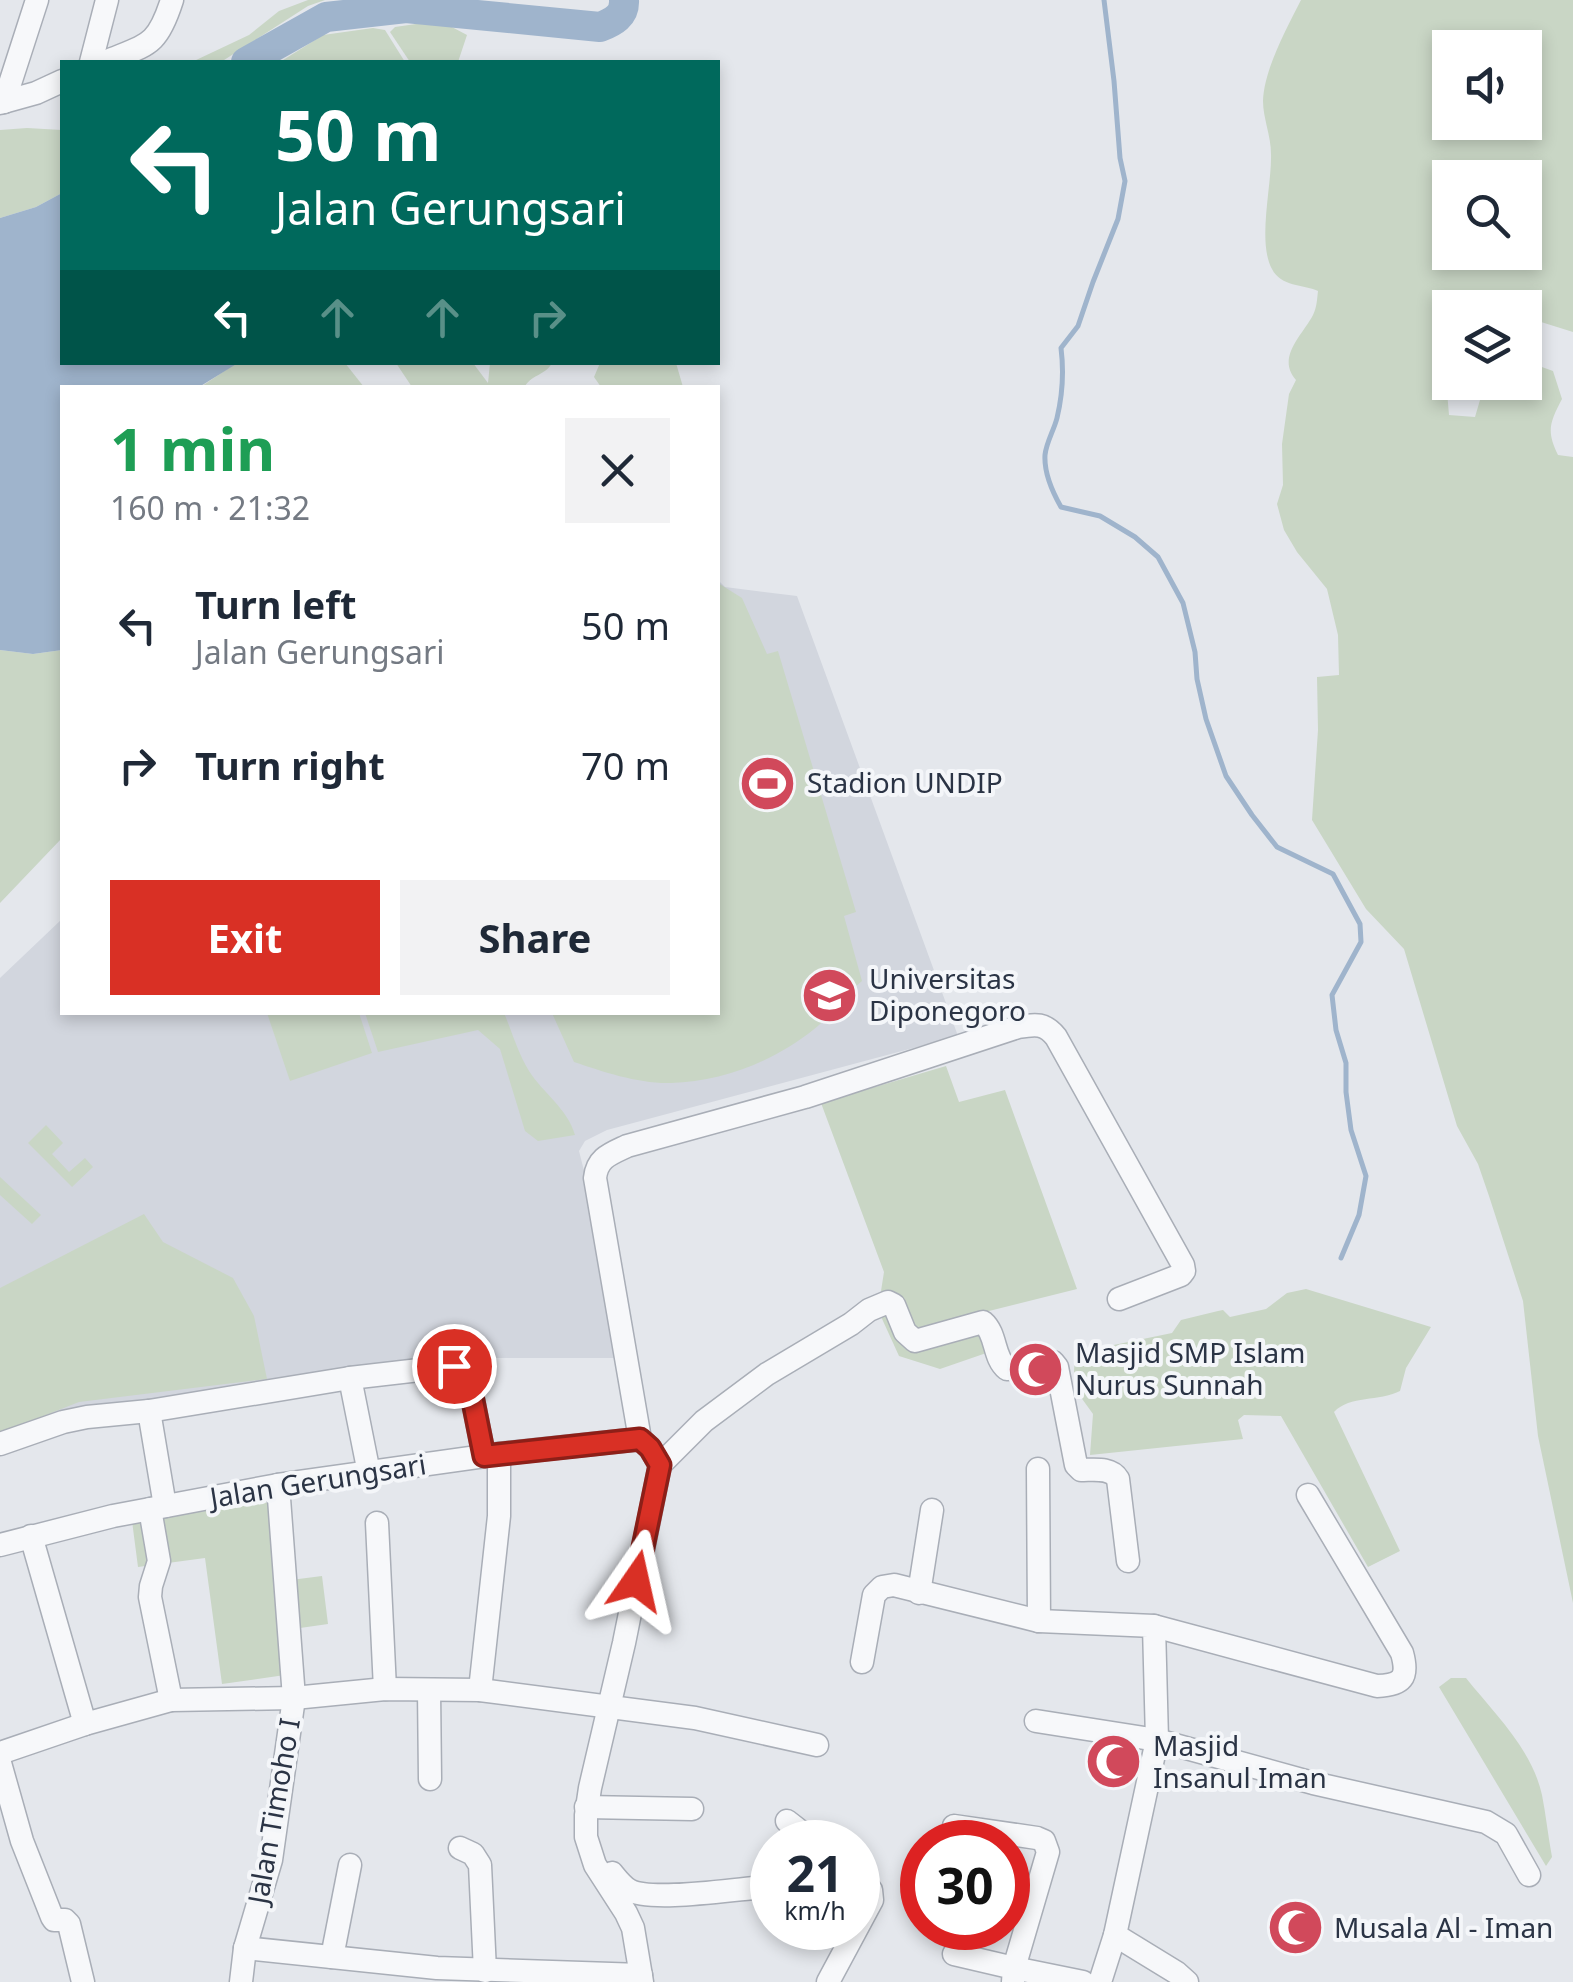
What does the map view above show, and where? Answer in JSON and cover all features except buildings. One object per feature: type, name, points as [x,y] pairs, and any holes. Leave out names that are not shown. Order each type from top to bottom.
[{"type":"street","points":[[2,102],[38,0]]},
{"type":"street","points":[[92,60],[107,0]]},
{"type":"street","points":[[110,60],[148,44],[159,34],[172,0]]},
{"type":"street","points":[[2,102],[60,82]]},
{"type":"street","points":[[660,1465],[640,1439],[595,1178],[601,1159],[627,1146],[806,1097],[1018,1027],[1034,1024],[1049,1028],[1183,1265],[1181,1275],[1120,1299]]},
{"type":"street","points":[[246,1948],[343,1966],[642,1979],[632,1928],[595,1865],[586,1837],[608,1707],[660,1465],[704,1420],[767,1374],[869,1310],[888,1302],[894,1305],[905,1332],[915,1341],[983,1322],[1007,1370],[1046,1360],[1053,1362],[1076,1464],[1081,1470],[1108,1471],[1118,1479],[1128,1561]]},
{"type":"street","points":[[0,1444],[63,1422],[350,1378],[462,1367],[491,1455],[499,1516],[480,1690]]},
{"type":"street","points":[[350,1378],[370,1473]]},
{"type":"street","points":[[149,1411],[159,1561],[150,1597],[172,1700]]},
{"type":"street","name":"Jalan Gerungsari","points":[[0,1545],[278,1484],[640,1439]]},
{"type":"street","points":[[1038,1469],[1039,1621]]},
{"type":"street","name":"Jalan Timoho I","points":[[242,1982],[246,1948],[271,1860],[294,1698],[278,1484]]},
{"type":"street","points":[[862,1662],[874,1595],[882,1587],[894,1586],[1039,1621],[1154,1626],[1377,1686],[1390,1685],[1404,1677],[1402,1653],[1308,1495]]},
{"type":"street","points":[[919,1593],[932,1510]]},
{"type":"street","points":[[377,1523],[385,1689]]},
{"type":"street","points":[[31,1536],[85,1724]]},
{"type":"street","points":[[1100,1982],[1114,1935],[1156,1740],[1154,1626]]},
{"type":"street","points":[[0,1753],[172,1700],[294,1698],[385,1689],[480,1690],[695,1718],[816,1745]]},
{"type":"street","points":[[429,1690],[430,1779]]},
{"type":"street","points":[[1036,1721],[1156,1740],[1313,1783],[1486,1822],[1506,1834],[1530,1875]]},
{"type":"street","points":[[0,1763],[22,1841],[52,1917],[68,1924],[83,1982]]},
{"type":"street","points":[[593,1808],[692,1809]]},
{"type":"street","points":[[593,1808],[599,1847],[614,1876],[632,1892],[651,1896],[750,1888]]},
{"type":"street","points":[[1014,1975],[1048,1852],[1044,1841],[1030,1837]]},
{"type":"street","points":[[460,1848],[472,1854],[480,1865],[484,1972]]},
{"type":"street","points":[[343,1966],[350,1866]]},
{"type":"street","points":[[1114,1935],[1180,1979]]},
{"type":"street","points":[[828,1982],[845,1950]]},
{"type":"street","points":[[954,1954],[1014,1975],[1082,1982]]},
{"type":"shaded area","name":"Universitas Diponegoro","points":[[720,582],[725,587],[797,596],[958,1036],[607,1130],[585,1141],[579,1151],[600,1234],[615,1358],[463,1358],[0,1440],[0,978],[60,921],[60,1015],[720,1015]]},
{"type":"green space","points":[[308,0],[325,0],[308,6],[224,60],[196,60],[249,35],[279,11]]},
{"type":"green space","points":[[1301,0],[1573,0],[1573,332],[1542,322],[1542,290],[1432,290],[1432,400],[1448,400],[1449,415],[1475,417],[1480,400],[1542,400],[1542,367],[1553,371],[1562,399],[1552,420],[1552,439],[1558,455],[1573,457],[1573,1603],[1538,1436],[1523,1301],[1489,1196],[1478,1164],[1457,1126],[1404,949],[1366,909],[1312,820],[1317,677],[1339,675],[1338,635],[1327,589],[1284,530],[1277,504],[1283,485],[1282,444],[1289,394],[1296,380],[1290,355],[1313,315],[1318,291],[1276,275],[1266,244],[1271,154],[1264,89]]},
{"type":"green space","points":[[430,22],[467,35],[459,60],[409,60],[390,32],[395,27]]},
{"type":"green space","points":[[385,30],[404,60],[283,60],[323,35]]},
{"type":"green space","points":[[0,130],[60,130],[60,194],[36,207],[0,218]]},
{"type":"green space","points":[[234,365],[347,365],[362,385],[204,385]]},
{"type":"green space","points":[[397,365],[474,365],[488,383],[490,365],[550,365],[526,385],[411,385]]},
{"type":"green space","points":[[599,365],[677,365],[682,385],[600,385],[594,377]]},
{"type":"green space","name":"Stadion UNDIP","points":[[720,584],[742,598],[767,654],[778,651],[856,912],[844,916],[862,981],[813,1030],[782,1051],[728,1074],[690,1082],[647,1082],[574,1062],[553,1015],[720,1015]]},
{"type":"green space","points":[[0,650],[33,654],[60,650],[60,840],[0,903]]},
{"type":"green space","points":[[268,1015],[360,1015],[372,1053],[290,1081]]},
{"type":"green space","points":[[366,1015],[505,1015],[529,1071],[567,1117],[575,1135],[538,1141],[525,1131],[500,1049],[478,1030],[378,1052]]},
{"type":"green space","points":[[946,1066],[959,1102],[1005,1090],[1077,1289],[985,1312],[995,1350],[940,1369],[899,1356],[878,1310],[884,1272],[821,1103]]},
{"type":"green space","points":[[46,1125],[63,1143],[52,1154],[69,1172],[85,1158],[93,1167],[72,1187],[28,1143]]},
{"type":"green space","points":[[0,1177],[41,1215],[32,1224],[0,1195]]},
{"type":"green space","points":[[144,1214],[163,1242],[233,1278],[254,1316],[267,1379],[79,1402],[0,1433],[0,1288]]},
{"type":"green space","points":[[1306,1289],[1431,1327],[1406,1368],[1400,1391],[1348,1403],[1334,1412],[1400,1551],[1368,1567],[1281,1416],[1244,1415],[1238,1420],[1243,1439],[1090,1455],[1093,1414],[1080,1396],[1074,1372],[1075,1353],[1172,1333],[1181,1320],[1218,1311],[1223,1310],[1230,1317],[1266,1309],[1287,1293]]},
{"type":"green space","points":[[271,1502],[283,1581],[322,1576],[328,1624],[279,1631],[285,1675],[222,1684],[205,1558],[138,1567],[132,1521]]},
{"type":"green space","points":[[1451,1678],[1466,1678],[1511,1732],[1530,1762],[1542,1795],[1552,1857],[1546,1866],[1439,1687]]},
{"type":"water","points":[[60,194],[60,365],[235,365],[202,385],[60,385],[60,650],[33,654],[0,650],[0,218],[36,207]]},
{"type":"waterway","points":[[250,60],[326,17],[406,8],[600,27],[620,14],[624,0]]},
{"type":"waterway","points":[[1104,0],[1125,181],[1118,219],[1078,326],[1061,348],[1062,391],[1046,450],[1046,468],[1061,507],[1100,516],[1135,537],[1158,557],[1183,603],[1206,719],[1226,776],[1277,847],[1333,874],[1360,924],[1361,942],[1332,995],[1336,1030],[1346,1063],[1351,1130],[1366,1176],[1359,1215],[1341,1258]]},
{"type":"place","name":"Stadion UNDIP","points":[[768,783]]},
{"type":"place","name":"Universitas Diponegoro","points":[[830,995]]},
{"type":"place","name":"Masjid SMP Islam Nurus Sunnah","points":[[1036,1369]]},
{"type":"place","name":"Masjid Insanul Iman","points":[[1114,1762]]},
{"type":"place","name":"Musala Al - Iman","points":[[1295,1928]]},
{"type":"route","points":[[454,1366],[462,1367],[468,1376],[484,1456],[640,1439],[650,1448],[660,1465],[636,1581]]}]
